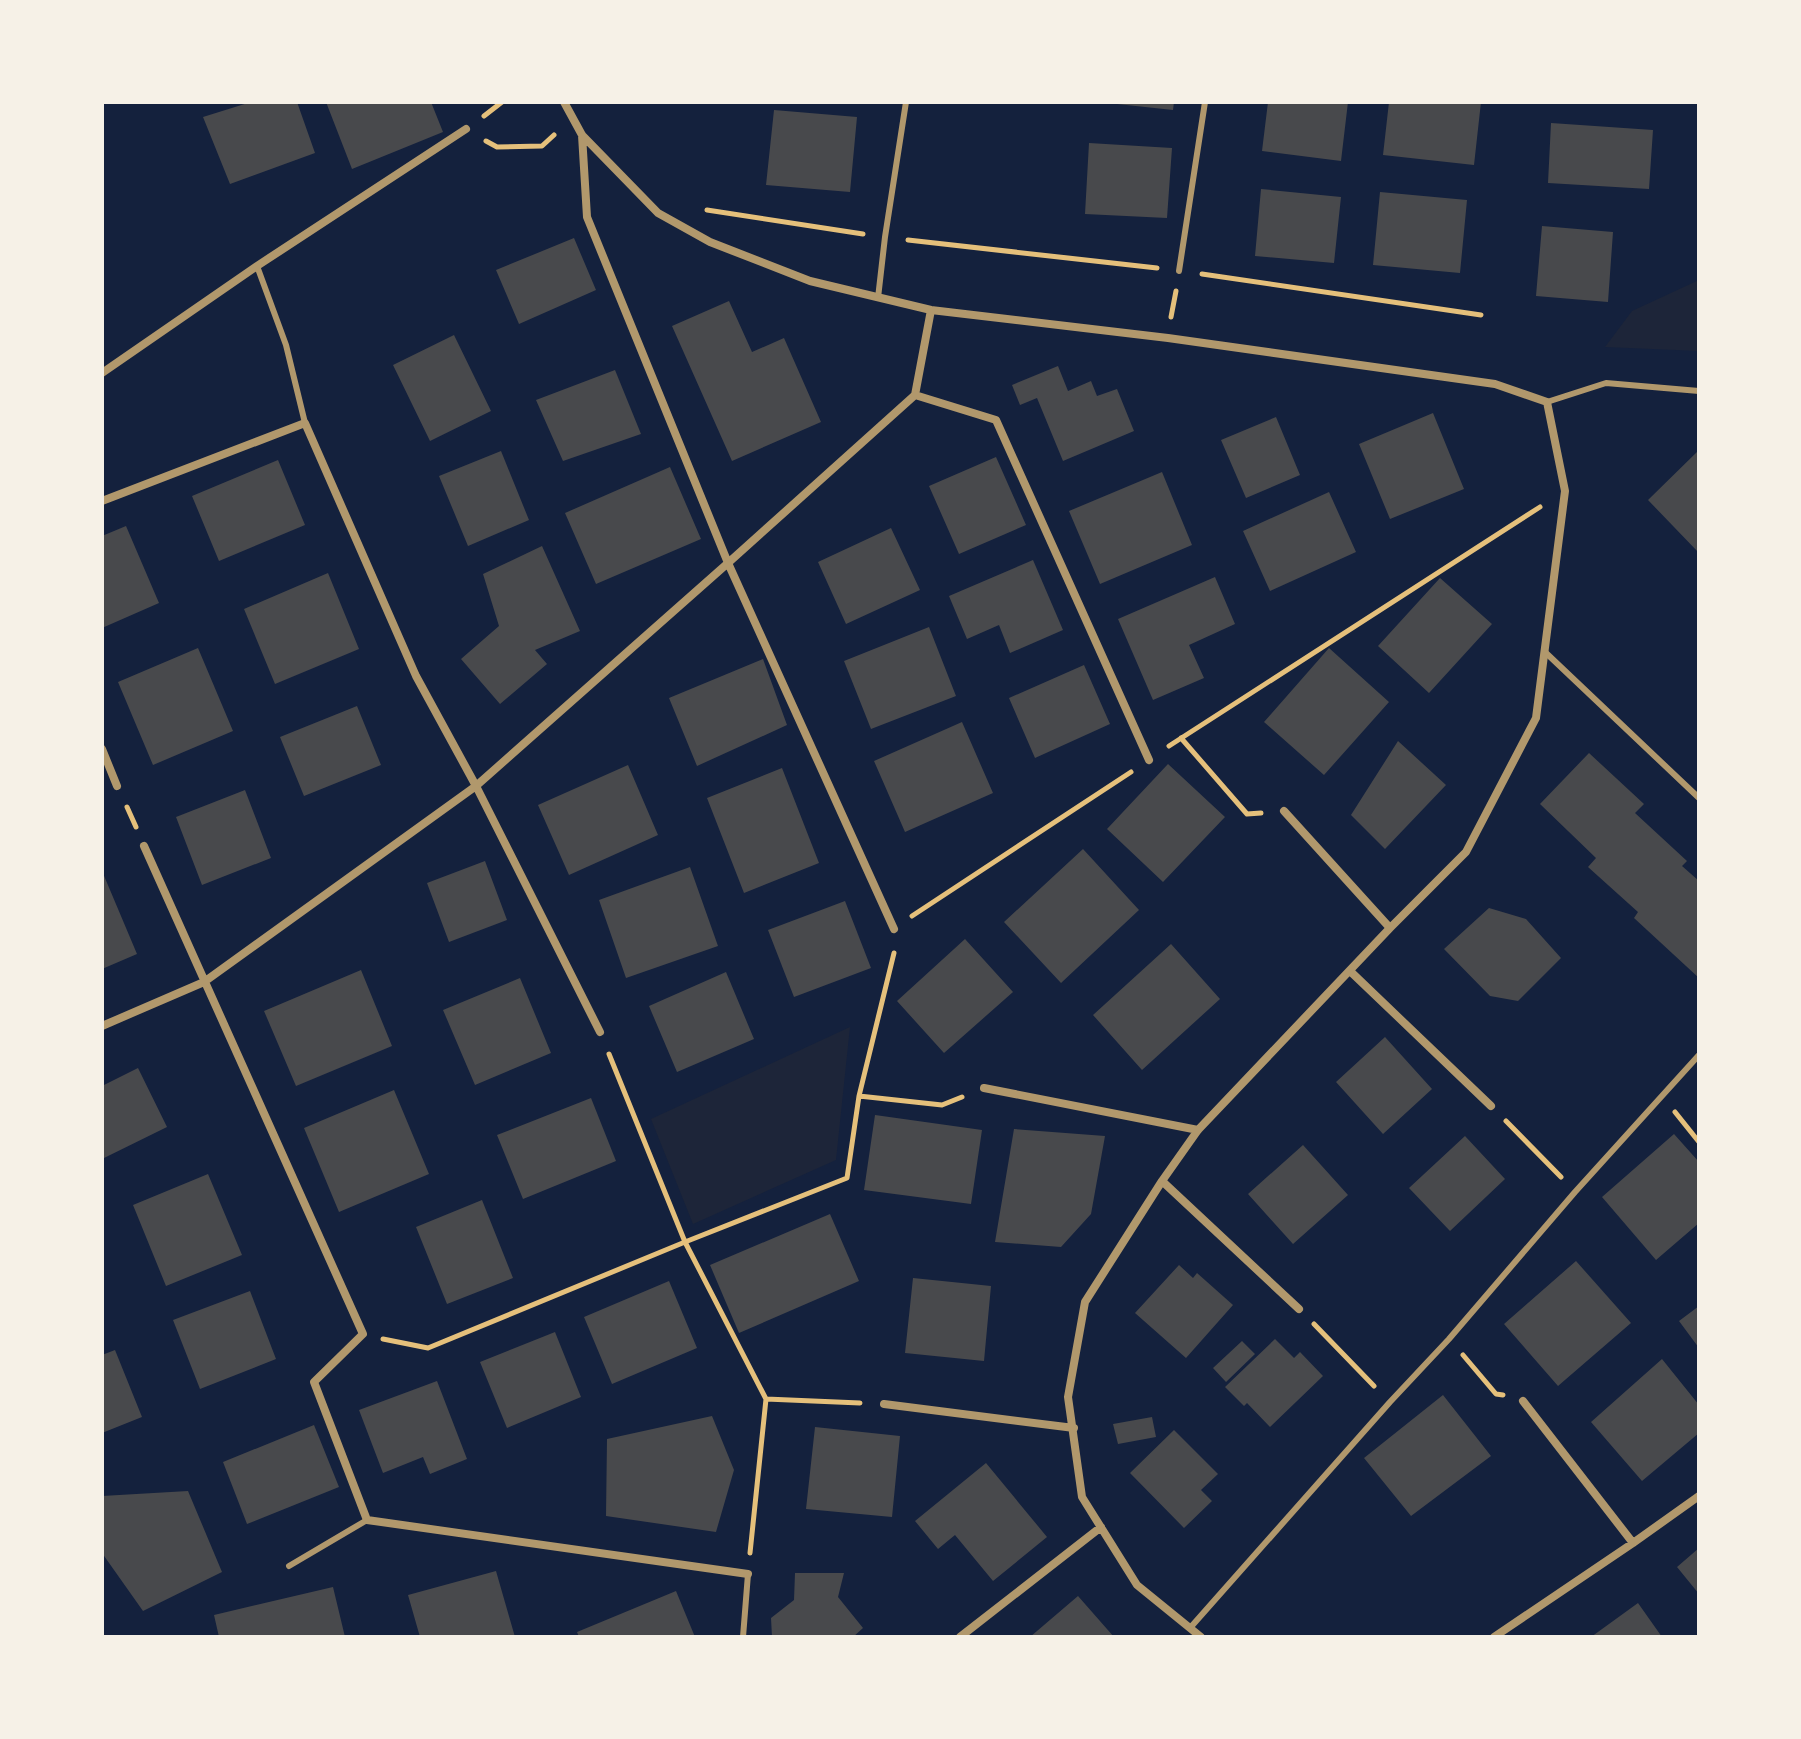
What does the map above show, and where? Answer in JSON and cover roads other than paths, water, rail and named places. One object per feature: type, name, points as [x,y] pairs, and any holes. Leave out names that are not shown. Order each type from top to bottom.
[{"type":"street","points":[[564,102],[582,135],[658,213],[710,242],[810,281],[931,310],[1168,338],[1495,384],[1547,402],[1565,491],[1536,718],[1466,852],[1198,1130],[1085,1302],[1068,1397],[1082,1497],[1137,1585],[1201,1637]]},
{"type":"street","points":[[102,373],[257,266],[466,129]]},
{"type":"street","points":[[582,135],[587,217],[728,563],[894,929]]},
{"type":"street","points":[[102,1026],[204,982],[476,786],[915,395],[931,310]]},
{"type":"street","points":[[915,395],[996,420],[1149,760]]},
{"type":"street","points":[[102,501],[305,423],[416,676],[476,786],[600,1032]]},
{"type":"street","points":[[102,749],[117,786]]},
{"type":"street","points":[[1284,811],[1390,928]]},
{"type":"street","points":[[144,846],[363,1334],[314,1382],[367,1520],[748,1574]]},
{"type":"street","points":[[1350,971],[1491,1106]]},
{"type":"street","points":[[984,1088],[1198,1130]]},
{"type":"street","points":[[1162,1181],[1299,1309]]},
{"type":"street","points":[[1523,1401],[1633,1543]]},
{"type":"street","points":[[884,1404],[1074,1428]]},
{"type":"street","points":[[1494,1637],[1699,1496]]},
{"type":"street","points":[[960,1637],[1101,1527]]},
{"type":"lane","points":[[878,298],[906,102]]},
{"type":"lane","points":[[1179,271],[1205,102]]},
{"type":"lane","points":[[257,266],[286,345],[305,423]]},
{"type":"lane","points":[[1547,402],[1606,383],[1699,391]]},
{"type":"lane","points":[[1545,652],[1699,798]]},
{"type":"lane","points":[[1190,1628],[1699,1055]]},
{"type":"lane","points":[[289,1566],[367,1520]]},
{"type":"lane","points":[[743,1637],[748,1574]]},
{"type":"lane","points":[[1505,1629],[1513,1637]]}]
